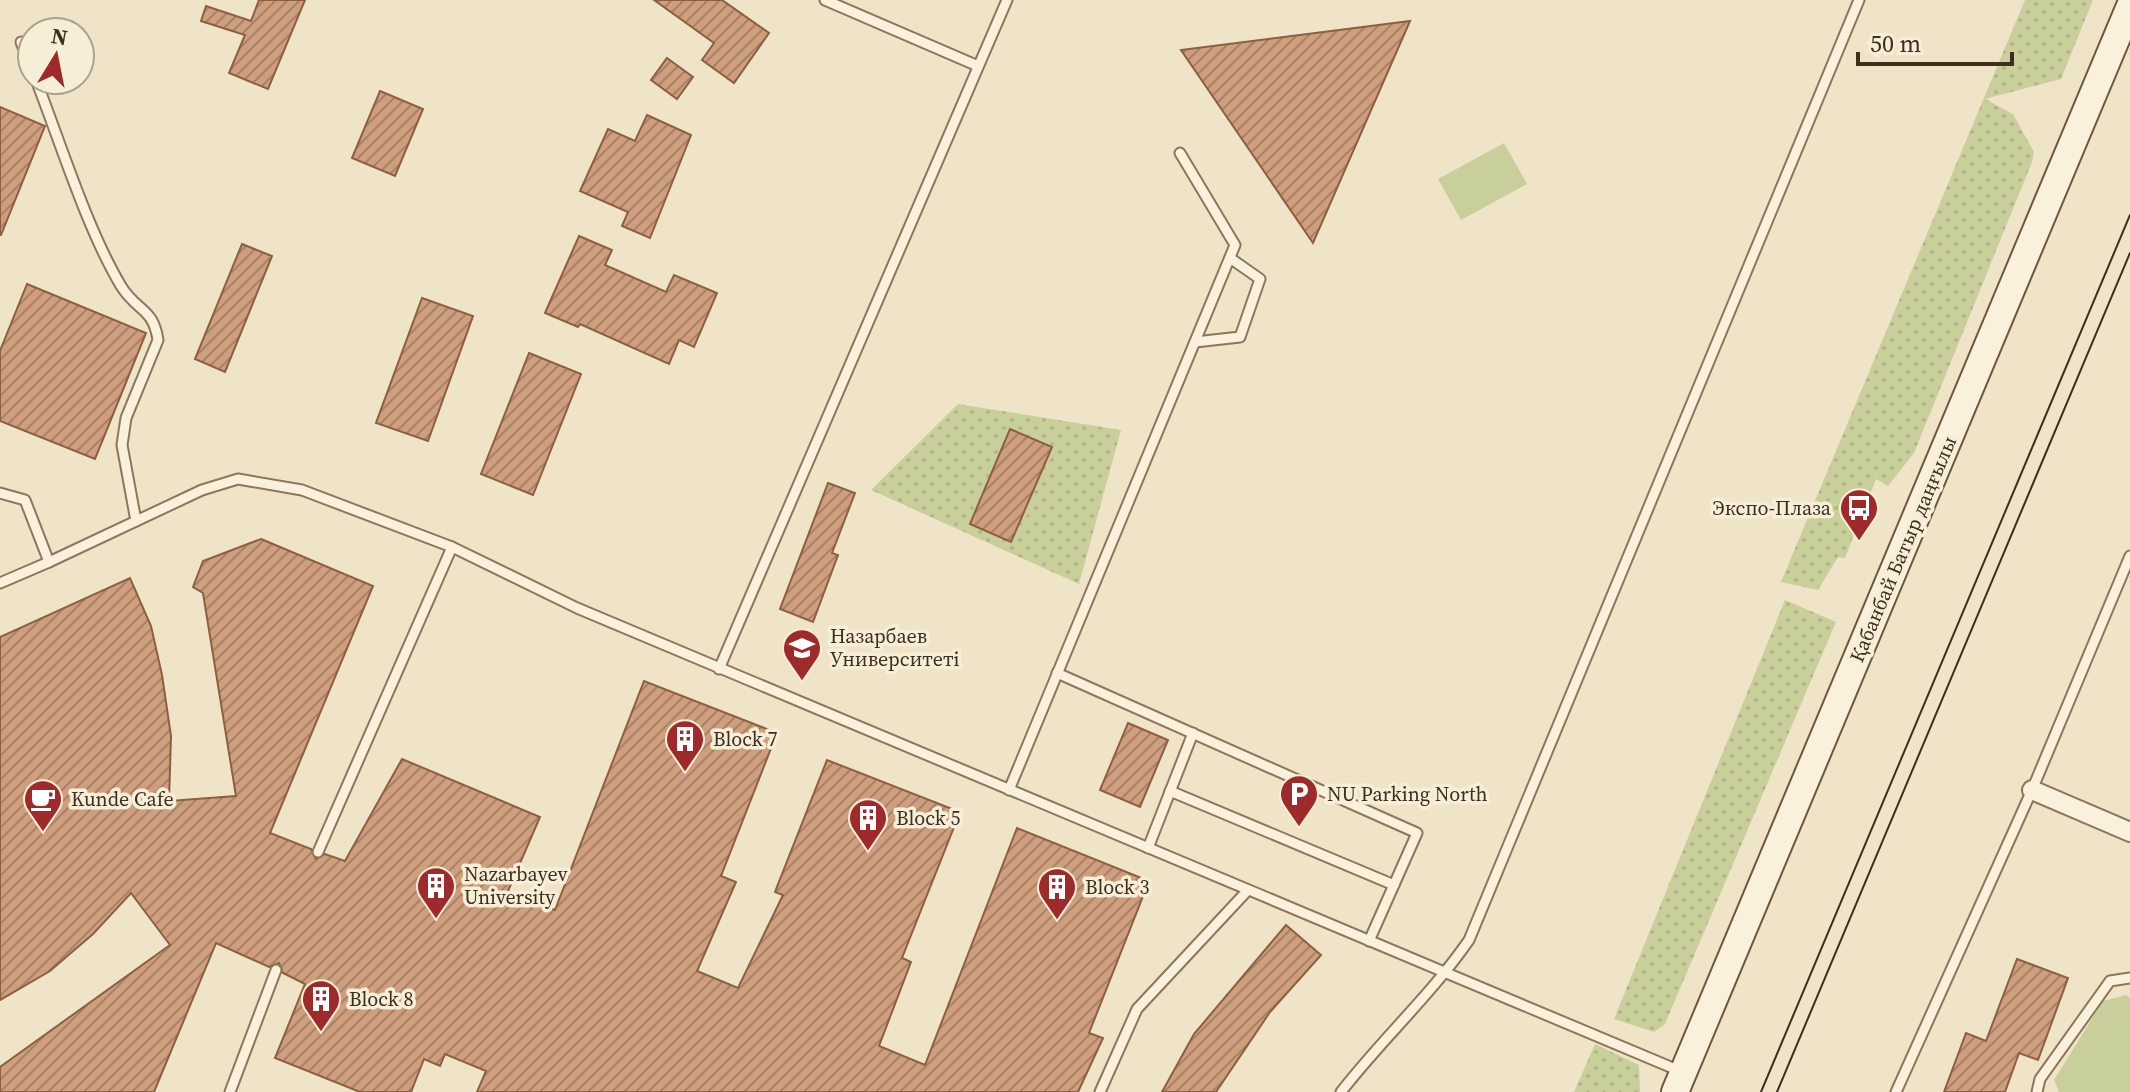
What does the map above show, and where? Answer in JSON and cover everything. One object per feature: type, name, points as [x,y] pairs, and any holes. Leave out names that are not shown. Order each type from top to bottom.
[{"type":"main road","name":"Қабанбай Батыр даңғылы","points":[[1679,1082],[2130,6]]},
{"type":"street","points":[[2032,790],[2130,832]]},
{"type":"lane","points":[[825,0],[978,66]]},
{"type":"lane","points":[[719,669],[1007,0]]},
{"type":"lane","points":[[1341,1092],[1367,1058],[1447,973],[1469,940],[1859,0]]},
{"type":"lane","points":[[42,96],[113,272],[135,305],[153,317],[156,327],[158,340],[126,418],[122,445],[136,521]]},
{"type":"lane","points":[[1009,790],[1235,245],[1180,153]]},
{"type":"lane","points":[[1195,342],[1240,337],[1260,279],[1230,258]]},
{"type":"lane","points":[[0,583],[202,490],[238,479],[302,490],[452,547],[571,606],[1447,973],[1679,1082]]},
{"type":"lane","points":[[0,493],[25,500],[49,562]]},
{"type":"lane","points":[[318,852],[452,547]]},
{"type":"lane","points":[[1896,1092],[2032,790],[2130,556]]},
{"type":"lane","points":[[1057,673],[1417,833],[1369,941]]},
{"type":"lane","points":[[1148,848],[1193,733]]},
{"type":"lane","points":[[1170,791],[1394,885]]},
{"type":"lane","points":[[1100,1092],[1137,1009],[1248,890]]},
{"type":"lane","points":[[230,1092],[276,970]]},
{"type":"lane","points":[[2037,1092],[2040,1079],[2110,981],[2130,978]]},
{"type":"green space","points":[[2025,0],[2093,0],[2061,79],[1985,99],[2013,114],[2034,152],[2032,162],[1914,453],[1888,486],[1876,479],[1845,558],[1838,557],[1818,590],[1781,582]]},
{"type":"green space","points":[[1504,143],[1527,184],[1461,220],[1438,179]]},
{"type":"green space","points":[[958,404],[1121,430],[1079,584],[871,490]]},
{"type":"green space","points":[[1785,600],[1836,622],[1665,1024],[1654,1032],[1614,1019]]},
{"type":"green space","points":[[2126,995],[2130,998],[2130,1092],[2059,1092],[2054,1080],[2103,1001]]},
{"type":"green space","points":[[1595,1044],[1639,1065],[1640,1092],[1574,1092]]},
{"type":"building","points":[[259,0],[305,0],[268,89],[229,73],[245,35],[201,21],[206,6],[251,21]]},
{"type":"building","points":[[654,0],[722,0],[769,33],[734,83],[702,60],[714,43]]},
{"type":"building","points":[[1410,21],[1313,243],[1181,50]]},
{"type":"building","points":[[667,58],[693,77],[677,99],[651,80]]},
{"type":"building","points":[[380,91],[423,109],[395,176],[352,158]]},
{"type":"building","points":[[0,107],[45,126],[1,235],[0,235]]},
{"type":"building","points":[[647,115],[691,135],[650,238],[622,226],[628,212],[580,191],[608,129],[635,141]]},
{"type":"building","points":[[579,236],[612,250],[605,265],[666,292],[674,275],[717,293],[694,347],[679,340],[669,364],[580,324],[578,327],[545,313]]},
{"type":"building","points":[[242,244],[272,256],[225,372],[195,359]]},
{"type":"building","points":[[27,284],[146,333],[95,459],[0,421],[0,351]]},
{"type":"building","points":[[422,298],[473,316],[428,441],[376,423]]},
{"type":"building","points":[[529,353],[581,374],[533,495],[481,474]]},
{"type":"building","points":[[1010,429],[1052,447],[1011,542],[970,524]]},
{"type":"building","points":[[828,483],[855,493],[832,553],[838,555],[813,622],[780,609]]},
{"type":"building","points":[[261,539],[373,586],[270,833],[311,849],[316,859],[325,854],[345,861],[402,759],[540,817],[508,891],[555,910],[644,681],[777,733],[721,876],[736,882],[697,971],[738,988],[783,895],[775,892],[827,760],[960,812],[902,958],[911,962],[879,1046],[925,1065],[1017,828],[1149,881],[1089,1033],[1103,1038],[1078,1092],[477,1092],[486,1071],[445,1054],[440,1066],[424,1059],[411,1092],[360,1092],[275,1058],[305,984],[283,973],[279,963],[269,967],[216,943],[154,1092],[0,1092],[0,1067],[170,945],[131,893],[93,934],[50,971],[0,1000],[0,637],[130,578],[151,626],[162,675],[171,736],[169,801],[236,796],[203,593],[193,587],[203,561]]},
{"type":"building","points":[[1128,723],[1168,740],[1140,807],[1100,790]]},
{"type":"building","points":[[1286,925],[1321,955],[1270,1012],[1216,1092],[1162,1092],[1194,1034]]},
{"type":"building","points":[[2017,959],[2068,978],[2038,1060],[2019,1053],[2005,1092],[1944,1092],[1966,1033],[1986,1041]]},
{"type":"tram line","points":[[1761,1092],[2130,215]]},
{"type":"tram line","points":[[1777,1092],[2130,253]]},
{"type":"place","name":"Экспо-Плаза","points":[[1859,542]]},
{"type":"place","name":"Назарбаев Университеті","points":[[802,682]]},
{"type":"place","name":"Block 7","points":[[685,773]]},
{"type":"place","name":"NU Parking North","points":[[1299,828]]},
{"type":"place","name":"Kunde Cafe","points":[[43,833]]},
{"type":"place","name":"Block 5","points":[[868,852]]},
{"type":"place","name":"Nazarbayev University","points":[[436,920]]},
{"type":"place","name":"Block 3","points":[[1057,921]]},
{"type":"place","name":"Block 8","points":[[321,1033]]}]
